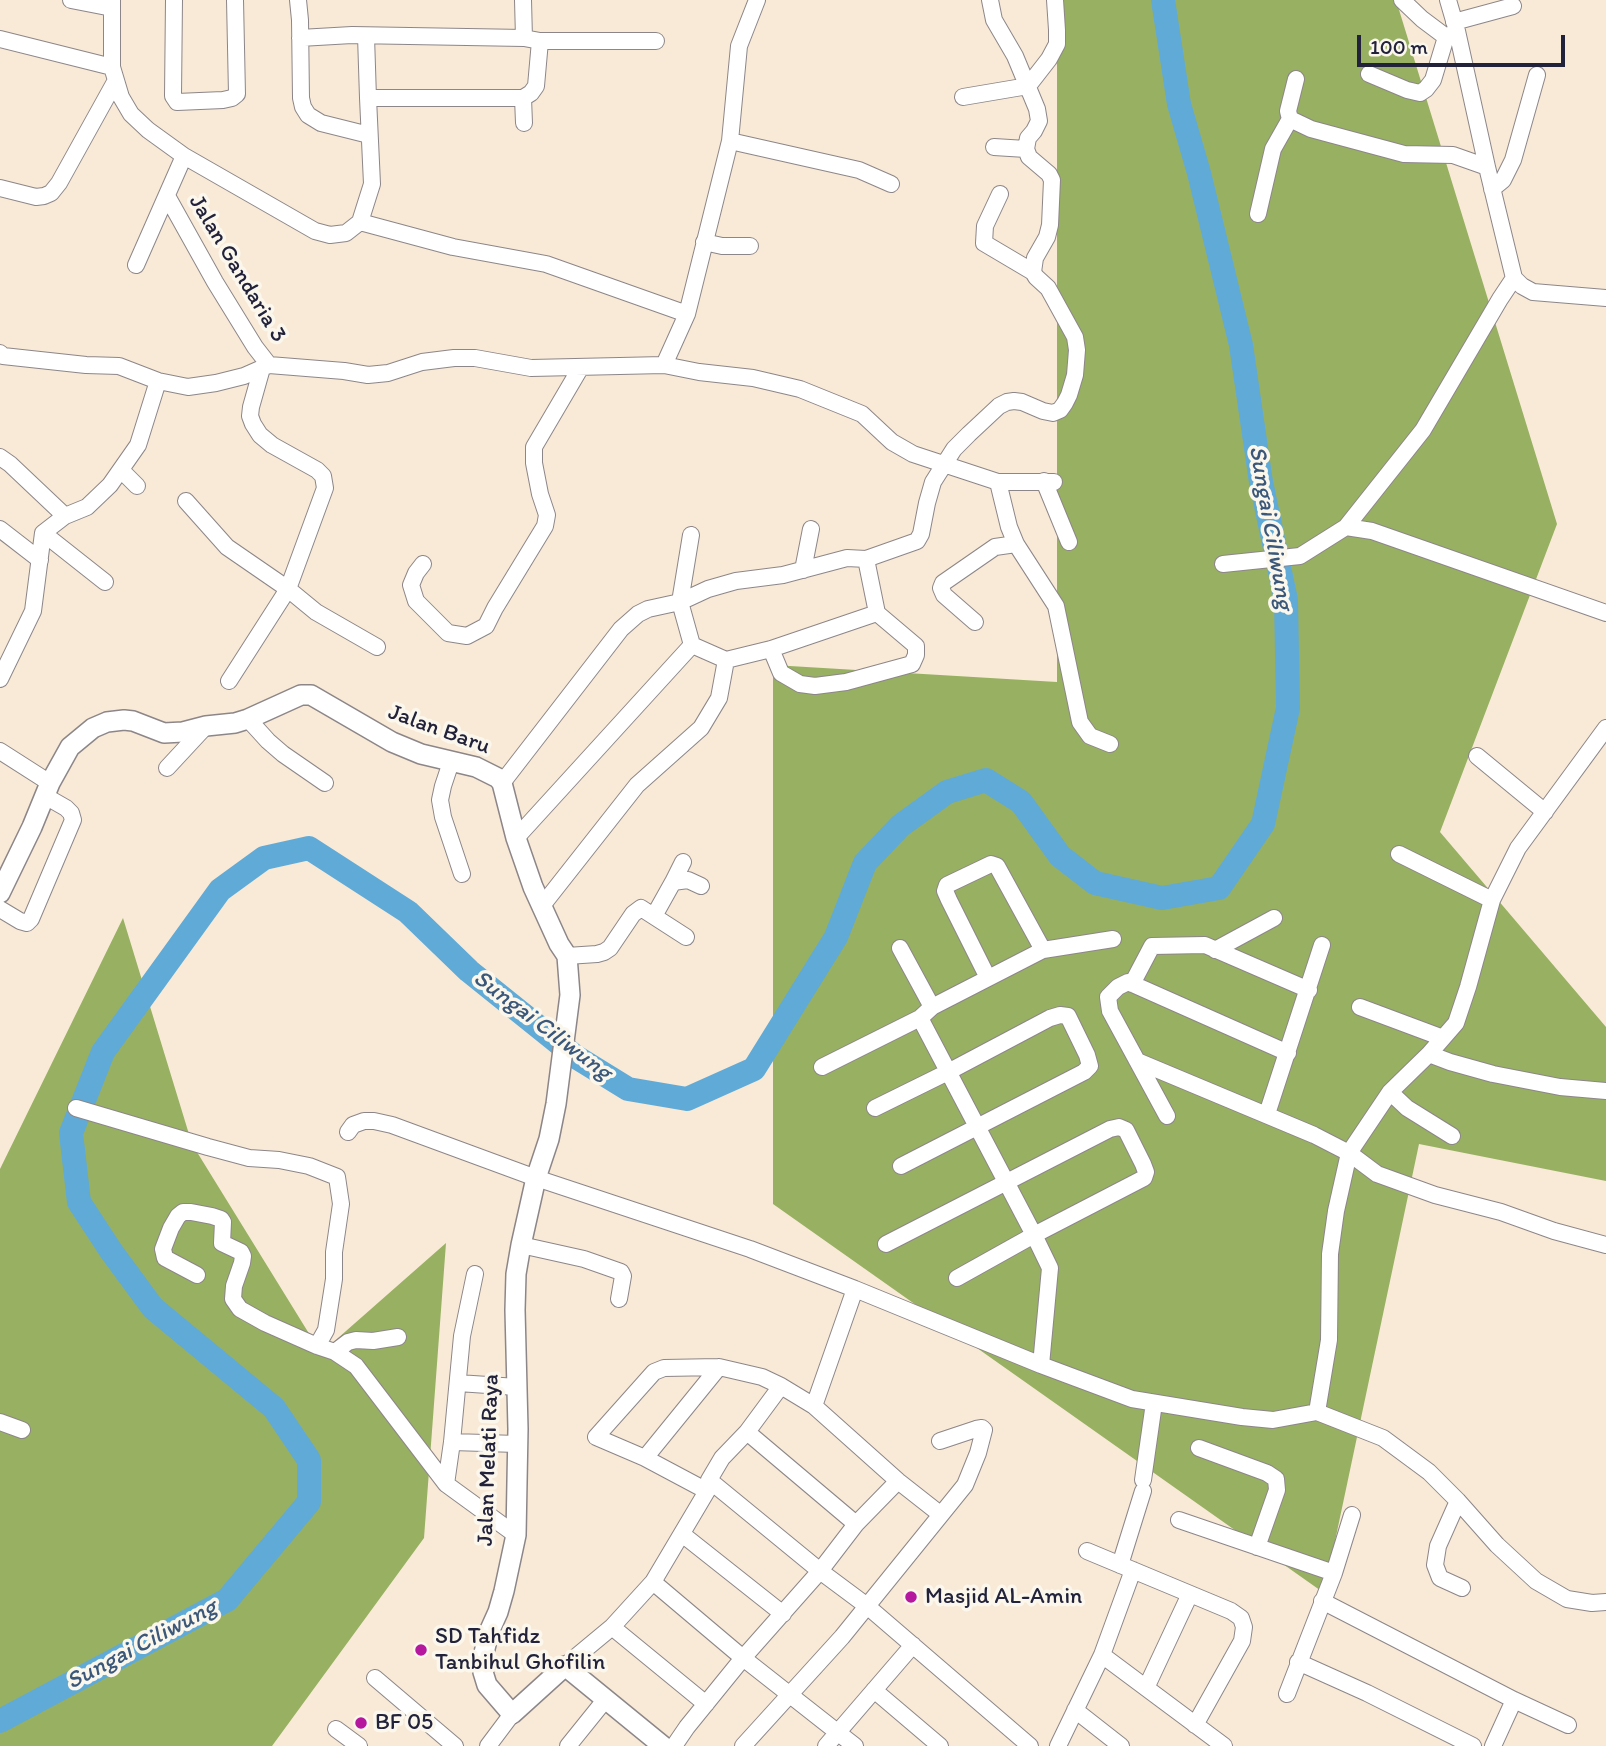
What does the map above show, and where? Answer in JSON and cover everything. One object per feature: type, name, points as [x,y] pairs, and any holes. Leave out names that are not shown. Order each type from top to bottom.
[{"type":"street","points":[[71,0],[112,4],[114,75],[121,97],[131,114],[148,130],[184,156],[315,231],[330,235],[346,233],[360,222],[372,184],[366,36]]},
{"type":"street","points":[[174,0],[173,96],[177,102],[223,100],[237,94],[235,0]]},
{"type":"street","points":[[298,0],[303,107],[308,115],[321,123],[369,135]]},
{"type":"street","points":[[523,0],[524,38]]},
{"type":"street","points":[[664,365],[687,314],[730,141],[739,46],[757,0]]},
{"type":"street","points":[[990,0],[994,20],[1015,56],[1037,109],[1039,121],[1028,138],[1026,149],[1029,158],[1049,174],[1052,180],[1050,225],[1047,237],[1035,258],[1033,272]]},
{"type":"street","points":[[963,97],[1028,86],[1057,44],[1055,0]]},
{"type":"street","points":[[1402,0],[1422,19],[1452,30],[1513,6]]},
{"type":"street","points":[[1448,0],[1452,30],[1514,278],[1532,292],[1606,298]]},
{"type":"street","points":[[1369,74],[1420,93],[1433,80],[1452,30]]},
{"type":"street","points":[[300,38],[366,36],[656,41]]},
{"type":"street","points":[[0,39],[114,75]]},
{"type":"street","points":[[368,98],[523,99],[536,86],[540,41]]},
{"type":"street","points":[[0,188],[36,197],[51,193],[60,183],[114,75]]},
{"type":"street","points":[[1492,189],[1503,180],[1513,160],[1537,75]]},
{"type":"street","points":[[1296,79],[1287,111],[1290,118],[1311,129],[1404,154],[1453,155],[1487,167]]},
{"type":"street","points":[[523,99],[524,123]]},
{"type":"street","points":[[1258,214],[1273,149],[1290,118]]},
{"type":"street","points":[[730,141],[859,170],[891,184]]},
{"type":"street","points":[[994,147],[1026,149]]},
{"type":"street","points":[[136,265],[184,156]]},
{"type":"street","points":[[502,783],[621,629],[638,614],[736,581],[783,575],[847,558],[866,559],[917,541],[933,482],[943,465],[954,449],[999,406],[1014,401],[1053,413],[1060,410],[1069,395],[1075,375],[1077,350],[1074,337],[1048,288],[1033,272],[984,243],[985,226],[1000,194]]},
{"type":"street","name":"Jalan Gandaria 3","points":[[167,196],[266,367]]},
{"type":"street","points":[[360,222],[453,247],[547,264],[687,314]]},
{"type":"street","points":[[704,242],[722,246],[750,246]]},
{"type":"street","points":[[1223,565],[1300,555],[1346,527],[1423,430],[1514,278]]},
{"type":"street","points":[[0,354],[86,365],[119,366],[158,381],[188,387],[244,376],[266,367],[344,371],[368,375],[388,373],[422,362],[454,358],[475,358],[531,368],[664,365],[752,378],[800,389],[862,414],[892,442],[912,454],[943,465],[998,482],[1049,482],[1069,542]]},
{"type":"street","points":[[229,681],[288,589],[325,488],[323,476],[317,470],[272,445],[260,435],[253,424],[251,407],[266,367]]},
{"type":"street","points":[[423,564],[411,585],[416,601],[448,633],[467,636],[486,626],[545,526],[547,515],[534,463],[534,447],[581,367]]},
{"type":"street","points":[[0,679],[33,611],[43,533],[65,516],[87,507],[110,485],[138,445],[158,381]]},
{"type":"street","points":[[0,457],[65,516]]},
{"type":"street","points":[[121,470],[137,486]]},
{"type":"street","points":[[998,482],[1016,544],[1056,606],[1080,722],[1090,736],[1110,744]]},
{"type":"street","points":[[186,501],[227,547],[316,612],[377,647]]},
{"type":"street","points":[[1346,527],[1372,531],[1606,613]]},
{"type":"street","points":[[0,529],[40,560]]},
{"type":"street","points":[[803,570],[811,529]]},
{"type":"street","points":[[43,533],[105,582]]},
{"type":"street","points":[[691,535],[680,602],[692,645]]},
{"type":"street","points":[[975,622],[944,595],[941,588],[943,583],[996,547],[1016,544]]},
{"type":"street","points":[[771,649],[781,673],[800,684],[815,686],[846,682],[912,664],[916,646],[877,613],[866,559]]},
{"type":"street","points":[[692,645],[726,660],[771,649],[877,613]]},
{"type":"street","points":[[516,838],[692,645]]},
{"type":"street","points":[[541,907],[637,785],[701,728],[719,698],[726,660]]},
{"type":"street","name":"Jalan Baru","points":[[0,893],[47,790],[70,747],[93,728],[107,722],[124,720],[164,733],[183,732],[206,726],[252,723],[300,695],[311,695],[392,742],[421,754],[476,767],[498,778],[502,783],[516,838],[541,907],[567,956],[570,995],[556,1104]]},
{"type":"street","points":[[252,723],[283,754],[325,783]]},
{"type":"street","points":[[167,768],[206,726]]},
{"type":"street","points":[[1317,1412],[1329,1339],[1330,1254],[1349,1153],[1390,1092],[1456,1023],[1492,900],[1518,848],[1545,812],[1598,752],[1606,727]]},
{"type":"street","points":[[0,751],[47,790],[71,813],[73,820],[31,919],[27,923],[20,921],[0,909]]},
{"type":"street","points":[[1478,756],[1545,812]]},
{"type":"street","points":[[451,762],[440,800],[462,874]]},
{"type":"street","points":[[1399,854],[1492,900]]},
{"type":"street","points":[[654,916],[683,862]]},
{"type":"street","points":[[988,978],[945,891],[947,885],[991,864],[997,866],[1043,950]]},
{"type":"street","points":[[673,882],[688,880],[701,886]]},
{"type":"street","points":[[567,956],[604,952],[610,948],[638,909],[643,909],[686,937]]},
{"type":"street","points":[[1215,950],[1274,918]]},
{"type":"street","points":[[822,1067],[1043,950],[1113,939]]},
{"type":"street","points":[[1267,1114],[1322,945]]},
{"type":"street","points":[[1132,984],[1152,946],[1205,946],[1308,990]]},
{"type":"street","points":[[900,948],[948,1072],[1050,1268],[1041,1365]]},
{"type":"street","points":[[1167,1115],[1110,1011],[1107,1000],[1109,994],[1118,987],[1128,982],[1287,1053]]},
{"type":"street","points":[[1360,1007],[1443,1038]]},
{"type":"street","points":[[875,1108],[1060,1015],[1068,1016],[1087,1055],[1090,1066],[1084,1072],[901,1166]]},
{"type":"street","points":[[1429,1054],[1493,1074],[1560,1087],[1606,1091]]},
{"type":"street","points":[[1137,1061],[1267,1114],[1349,1153],[1377,1174],[1435,1195],[1502,1212],[1553,1231],[1606,1245]]},
{"type":"street","points":[[1390,1092],[1407,1108],[1452,1136]]},
{"type":"street","name":"Jalan Melati Raya","points":[[512,1714],[487,1685],[483,1672],[483,1657],[504,1591],[516,1535],[516,1286],[521,1245],[556,1104]]},
{"type":"street","points":[[76,1108],[239,1156],[309,1166],[337,1177],[341,1204],[334,1252],[334,1279],[326,1330],[317,1346]]},
{"type":"street","points":[[348,1132],[353,1125],[374,1121],[414,1133],[536,1178],[750,1249],[1132,1399],[1273,1420],[1317,1412],[1383,1438],[1429,1472],[1497,1545],[1536,1581],[1567,1599],[1606,1602]]},
{"type":"street","points":[[886,1244],[1110,1129],[1119,1127],[1126,1130],[1143,1164],[1146,1172],[1144,1178],[957,1278]]},
{"type":"street","points":[[197,1275],[165,1258],[163,1250],[178,1216],[183,1212],[221,1219],[222,1243],[241,1252],[242,1263],[234,1286],[233,1299],[240,1309],[265,1323],[335,1352],[356,1366],[446,1484],[516,1535]]},
{"type":"street","points":[[521,1245],[584,1259],[621,1272],[623,1276],[619,1299]]},
{"type":"street","points":[[446,1484],[462,1336],[475,1274]]},
{"type":"street","points":[[814,1406],[855,1289]]},
{"type":"street","points":[[335,1352],[348,1342],[356,1340],[373,1341],[398,1337]]},
{"type":"street","points":[[645,1458],[719,1367]]},
{"type":"street","points":[[940,1514],[814,1406],[762,1377],[719,1367],[664,1368],[654,1372],[596,1437],[708,1486],[867,1606],[1030,1746]]},
{"type":"street","points":[[458,1383],[517,1387]]},
{"type":"street","points":[[488,1746],[512,1714],[612,1627],[653,1582],[682,1535],[722,1458],[747,1432],[781,1386]]},
{"type":"street","points":[[1058,1746],[1101,1655],[1126,1568],[1143,1486],[1154,1403]]},
{"type":"street","points":[[0,1422],[22,1430]]},
{"type":"street","points":[[743,1746],[842,1637],[965,1485],[984,1430],[976,1429],[940,1441]]},
{"type":"street","points":[[747,1432],[856,1524]]},
{"type":"street","points":[[452,1442],[517,1444]]},
{"type":"street","points":[[1199,1448],[1276,1479],[1277,1490],[1257,1547]]},
{"type":"street","points":[[674,1746],[743,1658],[820,1571],[856,1524],[898,1480]]},
{"type":"street","points":[[1458,1501],[1438,1546],[1435,1565],[1440,1578],[1462,1588]]},
{"type":"street","points":[[1287,1693],[1334,1573],[1352,1515]]},
{"type":"street","points":[[1178,1520],[1334,1573]]},
{"type":"street","points":[[682,1535],[783,1614]]},
{"type":"street","points":[[1087,1551],[1231,1611],[1241,1618],[1244,1627],[1242,1641],[1195,1725]]},
{"type":"street","points":[[653,1582],[743,1658],[855,1746]]},
{"type":"street","points":[[1146,1688],[1190,1594]]},
{"type":"street","points":[[1322,1601],[1568,1725]]},
{"type":"street","points":[[612,1627],[706,1704]]},
{"type":"street","points":[[826,1746],[913,1645]]},
{"type":"street","points":[[1101,1655],[1217,1744]]},
{"type":"street","points":[[1298,1662],[1473,1746]]},
{"type":"street","points":[[563,1670],[601,1706],[651,1746]]},
{"type":"street","points":[[563,1670],[663,1746]]},
{"type":"street","points":[[375,1678],[455,1746]]},
{"type":"street","points":[[874,1690],[940,1746]]},
{"type":"street","points":[[1493,1746],[1514,1699]]},
{"type":"street","points":[[568,1746],[601,1706]]},
{"type":"street","points":[[1075,1710],[1121,1746]]},
{"type":"street","points":[[335,1729],[359,1746]]},
{"type":"green space","points":[[1057,0],[1396,0],[1557,524],[1440,832],[1606,1027],[1606,1181],[1419,1144],[1324,1593],[773,1204],[773,665],[1057,682]]},
{"type":"green space","points":[[123,918],[192,1144],[321,1353],[446,1243],[424,1538],[272,1746],[0,1746],[0,1169]]},
{"type":"waterway","name":"Sungai Ciliwung","points":[[0,1721],[227,1600],[309,1502],[309,1460],[274,1408],[153,1308],[79,1202],[71,1133],[103,1052],[220,890],[264,858],[309,848],[408,912],[469,971],[576,1057],[628,1089],[687,1099],[754,1069],[836,937],[865,863],[900,826],[947,792],[986,780],[1021,802],[1060,856],[1095,883],[1162,898],[1219,888],[1263,824],[1288,708],[1286,600],[1261,482],[1241,345],[1199,173],[1179,104],[1163,0]]},
{"type":"place","name":"Masjid AL-Amin","points":[[911,1597]]},
{"type":"place","name":"SD Tahfidz Tanbihul Ghofilin","points":[[421,1650]]},
{"type":"place","name":"BF 05","points":[[361,1723]]}]
